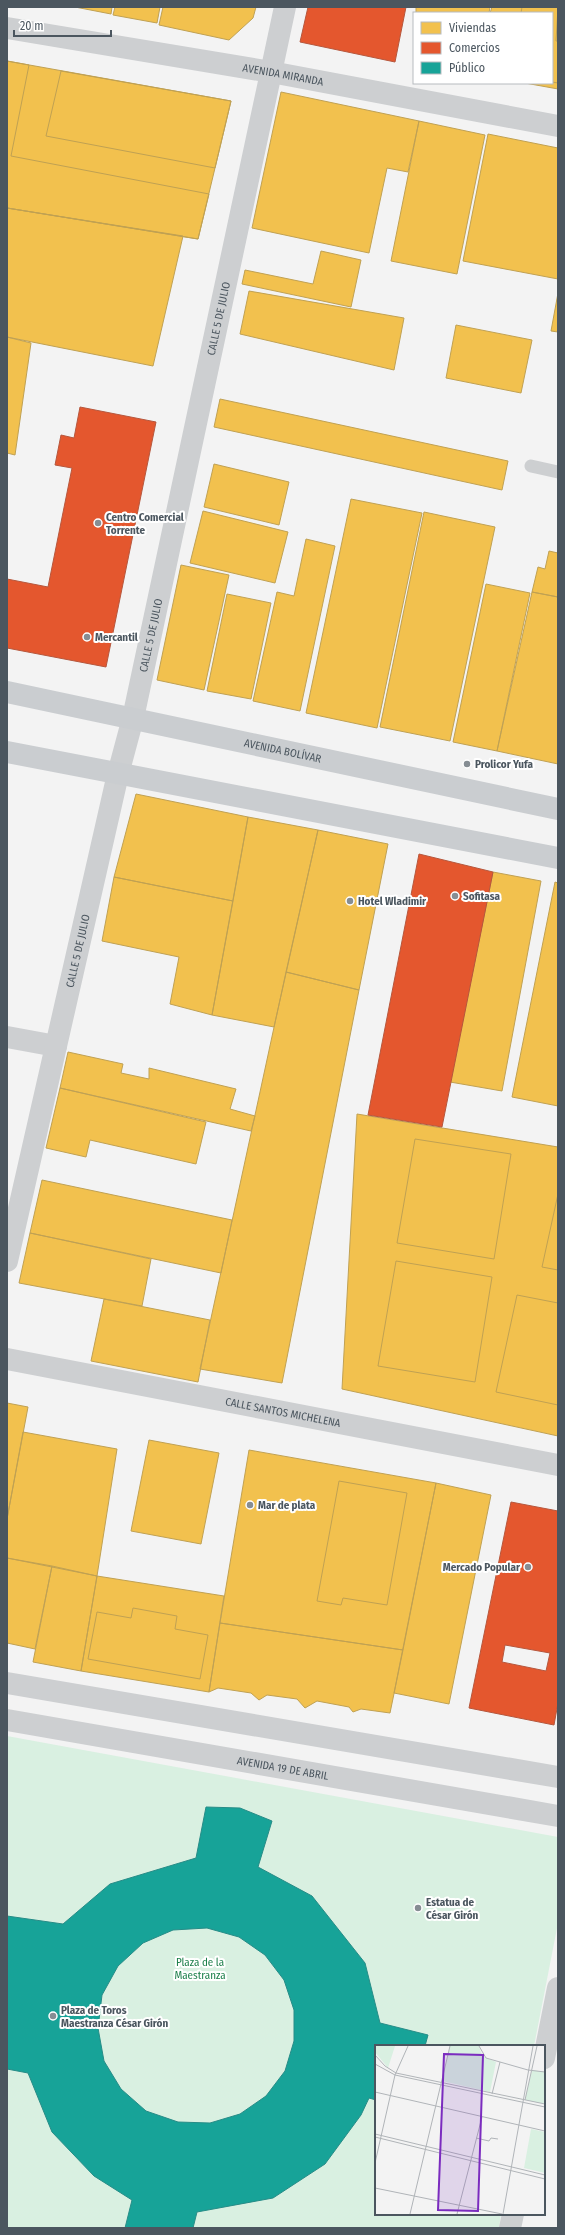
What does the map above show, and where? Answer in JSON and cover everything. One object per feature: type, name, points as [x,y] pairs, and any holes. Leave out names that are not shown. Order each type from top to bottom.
[{"type":"main road","name":"AVENIDA BOLÍVAR","points":[[7,692],[558,809]]},
{"type":"main road","points":[[7,752],[558,858]]},
{"type":"street","name":"CALLE 5 DE JULIO","points":[[7,1261],[118,774],[133,718],[285,7]]},
{"type":"street","name":"AVENIDA MIRANDA","points":[[7,28],[271,72],[558,126]]},
{"type":"street","points":[[7,1037],[56,1046]]},
{"type":"street","name":"CALLE SANTOS MICHELENA","points":[[7,1360],[558,1465]]},
{"type":"street","points":[[7,1683],[558,1777]]},
{"type":"street","name":"AVENIDA 19 DE ABRIL","points":[[7,1720],[558,1816]]},
{"type":"street","points":[[545,2053],[558,1988]]},
{"type":"street","points":[[510,2228],[512,2215]]},
{"type":"lane","points":[[531,466],[558,472]]},
{"type":"green space","name":"Plaza de la Maestranza","points":[[7,1736],[558,1837],[558,1923],[534,2045],[375,2045],[375,2215],[501,2215],[499,2228],[10,2228],[7,2226]]},
{"type":"building: Viviendas","points":[[75,7],[112,7],[111,14]]},
{"type":"building: Viviendas","points":[[115,7],[160,7],[157,23],[113,15]]},
{"type":"building: Viviendas","points":[[163,7],[256,7],[253,18],[229,40],[159,25]]},
{"type":"building: Viviendas","points":[[416,7],[490,7],[489,12],[416,12]]},
{"type":"building: Viviendas","points":[[492,7],[558,7],[558,89],[530,84],[553,84],[553,12],[490,12]]},
{"type":"building: Viviendas","points":[[522,7],[558,7],[556,41],[558,41],[558,83],[553,82],[553,12],[521,12]]},
{"type":"building: Viviendas","points":[[7,61],[231,101],[198,239],[7,208]]},
{"type":"building: Viviendas","points":[[7,61],[29,65],[11,156],[209,194],[198,239],[7,208]]},
{"type":"building: Viviendas","points":[[61,71],[231,101],[215,168],[46,136]]},
{"type":"building: Viviendas","points":[[281,92],[419,121],[408,172],[387,168],[369,253],[252,228]]},
{"type":"building: Viviendas","points":[[419,121],[485,135],[457,274],[391,261]]},
{"type":"building: Viviendas","points":[[488,134],[558,148],[558,279],[463,261]]},
{"type":"building: Viviendas","points":[[7,208],[183,236],[153,366],[7,337]]},
{"type":"building: Viviendas","points":[[321,251],[361,260],[351,307],[242,284],[245,270],[313,284]]},
{"type":"building: Viviendas","points":[[249,291],[404,318],[394,370],[240,334]]},
{"type":"building: Viviendas","points":[[558,293],[558,332],[551,331]]},
{"type":"building: Viviendas","points":[[456,325],[532,340],[521,393],[446,378]]},
{"type":"building: Viviendas","points":[[7,337],[31,343],[15,455],[7,453]]},
{"type":"building: Viviendas","points":[[220,399],[508,461],[502,490],[214,427]]},
{"type":"building: Viviendas","points":[[214,464],[289,482],[279,525],[204,507]]},
{"type":"building: Viviendas","points":[[351,499],[422,513],[377,728],[306,713]]},
{"type":"building: Viviendas","points":[[203,511],[288,532],[275,583],[190,563]]},
{"type":"building: Viviendas","points":[[424,512],[495,527],[450,741],[380,727]]},
{"type":"building: Viviendas","points":[[306,539],[335,546],[300,711],[253,701],[277,592],[294,596]]},
{"type":"building: Viviendas","points":[[549,551],[558,553],[558,597],[532,592],[538,567],[545,569]]},
{"type":"building: Viviendas","points":[[181,565],[229,575],[204,690],[157,680]]},
{"type":"building: Viviendas","points":[[486,584],[530,593],[497,751],[453,742]]},
{"type":"building: Viviendas","points":[[532,592],[558,597],[558,764],[497,751]]},
{"type":"building: Viviendas","points":[[227,594],[271,603],[251,699],[207,691]]},
{"type":"building: Viviendas","points":[[136,794],[248,817],[233,901],[114,877]]},
{"type":"building: Viviendas","points":[[248,817],[318,830],[274,1027],[212,1015]]},
{"type":"building: Viviendas","points":[[318,830],[388,844],[359,990],[286,972]]},
{"type":"building: Viviendas","points":[[493,872],[541,881],[502,1091],[450,1082]]},
{"type":"building: Viviendas","points":[[114,877],[233,901],[212,1015],[170,1004],[179,957],[102,941]]},
{"type":"building: Viviendas","points":[[555,882],[558,883],[558,1106],[512,1097]]},
{"type":"building: Viviendas","points":[[286,972],[359,990],[282,1383],[200,1369]]},
{"type":"building: Viviendas","points":[[68,1052],[123,1064],[121,1073],[149,1079],[149,1068],[236,1089],[230,1109],[255,1116],[251,1131],[60,1088]]},
{"type":"building: Viviendas","points":[[60,1088],[206,1122],[196,1164],[90,1140],[86,1157],[46,1148]]},
{"type":"building: Viviendas","points":[[357,1114],[558,1147],[558,1436],[342,1389]]},
{"type":"building: Viviendas","points":[[415,1139],[511,1154],[494,1259],[397,1243]]},
{"type":"building: Viviendas","points":[[42,1180],[232,1220],[221,1273],[30,1233]]},
{"type":"building: Viviendas","points":[[558,1194],[558,1270],[542,1267]]},
{"type":"building: Viviendas","points":[[30,1233],[151,1259],[142,1306],[19,1283]]},
{"type":"building: Viviendas","points":[[396,1261],[492,1277],[475,1382],[378,1366]]},
{"type":"building: Viviendas","points":[[517,1295],[558,1303],[558,1405],[496,1392]]},
{"type":"building: Viviendas","points":[[104,1299],[210,1320],[198,1382],[91,1361]]},
{"type":"building: Viviendas","points":[[7,1403],[28,1407],[7,1519]]},
{"type":"building: Viviendas","points":[[23,1432],[117,1449],[97,1576],[7,1558],[7,1519]]},
{"type":"building: Viviendas","points":[[149,1440],[219,1453],[201,1544],[131,1531]]},
{"type":"building: Viviendas","points":[[249,1450],[436,1483],[403,1650],[220,1623]]},
{"type":"building: Viviendas","points":[[339,1481],[407,1493],[387,1605],[343,1598],[341,1605],[317,1601]]},
{"type":"building: Viviendas","points":[[436,1483],[491,1495],[449,1704],[394,1693]]},
{"type":"building: Viviendas","points":[[7,1558],[52,1566],[35,1649],[7,1643]]},
{"type":"building: Viviendas","points":[[52,1566],[97,1576],[81,1671],[33,1662]]},
{"type":"building: Viviendas","points":[[97,1576],[224,1596],[209,1692],[81,1671]]},
{"type":"building: Viviendas","points":[[133,1608],[177,1616],[175,1629],[208,1635],[200,1679],[88,1659],[97,1612],[131,1618]]},
{"type":"building: Viviendas","points":[[220,1623],[403,1650],[390,1713],[361,1709],[353,1712],[349,1707],[317,1701],[305,1708],[297,1699],[267,1695],[259,1700],[251,1693],[218,1688],[209,1692]]},
{"type":"building: Comercios","points":[[308,7],[406,7],[395,62],[300,42]]},
{"type":"building: Comercios","name":"Centro Comercial Torrente","points":[[80,407],[156,422],[106,667],[7,648],[7,579],[48,587],[72,468],[55,465],[61,435],[74,438]]},
{"type":"building: Comercios","points":[[419,854],[493,872],[442,1127],[368,1115]]},
{"type":"building: Comercios","points":[[511,1502],[558,1511],[558,1703],[554,1725],[469,1708]],"holes":[[[505,1645],[550,1653],[546,1671],[502,1662]]]},
{"type":"building: Público","name":"Plaza de Toros Maestranza César Girón","points":[[206,1807],[240,1808],[272,1821],[258,1867],[312,1896],[365,1963],[380,2023],[428,2035],[425,2045],[375,2045],[375,2100],[369,2098],[361,2115],[325,2164],[273,2198],[197,2212],[193,2228],[125,2228],[132,2200],[94,2176],[52,2132],[28,2073],[7,2069],[7,1916],[63,1924],[110,1884],[196,1858]],"holes":[[[207,1928],[239,1937],[265,1955],[284,1980],[294,2010],[294,2041],[285,2071],[266,2096],[240,2114],[210,2123],[178,2122],[146,2111],[121,2089],[104,2061],[98,2028],[102,1995],[118,1966],[143,1943],[173,1930]]]},
{"type":"place","name":"Centro Comercial Torrente","points":[[98,523]]},
{"type":"place","name":"Mercantil","points":[[87,637]]},
{"type":"place","name":"Prolicor Yufa","points":[[467,764]]},
{"type":"place","name":"Sofitasa","points":[[455,896]]},
{"type":"place","name":"Hotel Wladimir","points":[[350,901]]},
{"type":"place","name":"Mar de plata","points":[[250,1505]]},
{"type":"place","name":"Mercado Popular","points":[[528,1567]]},
{"type":"place","name":"Estatua de César Girón","points":[[418,1908]]},
{"type":"place","name":"Plaza de Toros Maestranza César Girón","points":[[53,2016]]}]
